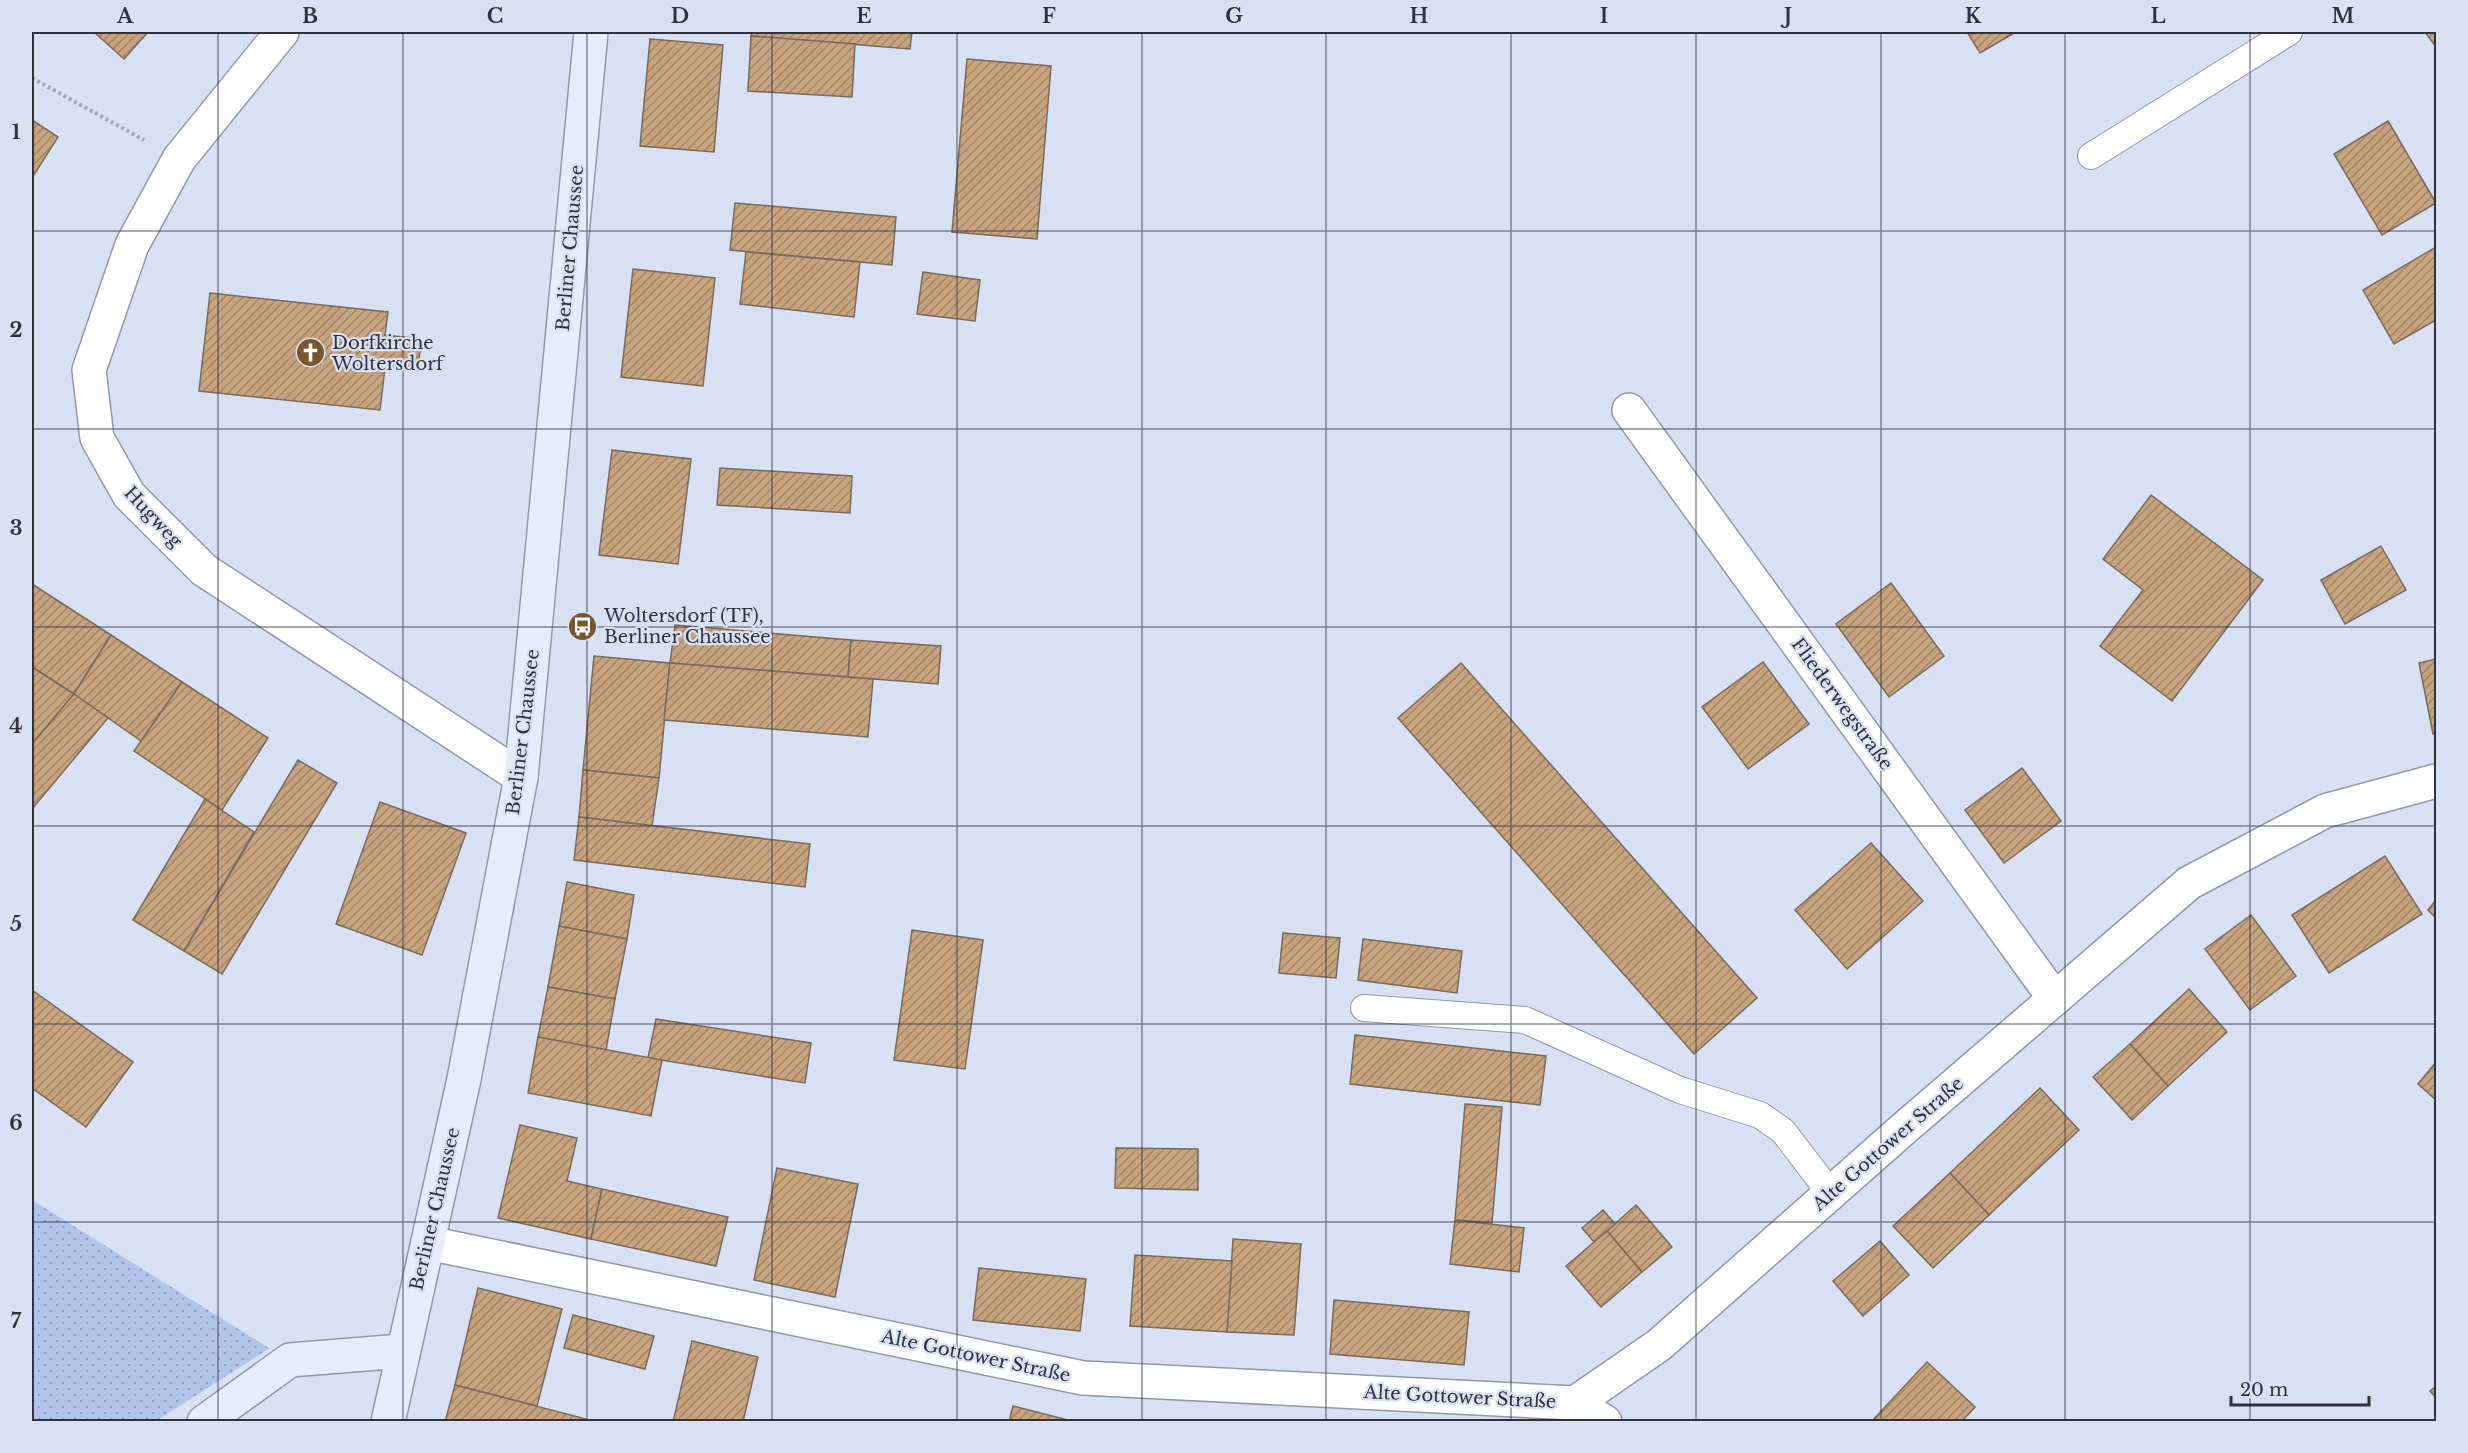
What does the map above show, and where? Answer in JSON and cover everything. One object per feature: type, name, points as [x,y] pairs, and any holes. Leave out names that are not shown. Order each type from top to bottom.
[{"type":"street","name":"Hugweg","points":[[282,32],[179,159],[132,245],[89,370],[97,438],[129,495],[204,570],[520,777]]},
{"type":"street","name":"Berliner Chaussee","points":[[388,1422],[466,1069],[520,777],[591,32]]},
{"type":"street","name":"Fliederwegstraße","points":[[1629,410],[2055,999]]},
{"type":"street","name":"Alte Gottower Straße","points":[[428,1243],[1083,1378],[1575,1403],[1659,1345],[2189,883],[2325,811],[2436,781]]},
{"type":"street","points":[[204,1422],[290,1360],[402,1351]]},
{"type":"street","points":[[1575,1403],[1605,1422]]},
{"type":"lane","points":[[2091,156],[2289,32]]},
{"type":"lane","points":[[1364,1008],[1525,1020],[1680,1090],[1760,1115],[1783,1131],[1831,1194]]},
{"type":"path","points":[[32,78],[179,159]]},
{"type":"shaded area","points":[[32,1200],[270,1348],[156,1421],[32,1421]]},
{"type":"building","points":[[94,32],[148,32],[124,59]]},
{"type":"building","points":[[752,32],[912,32],[910,49],[751,36]]},
{"type":"building","points":[[1967,32],[2016,32],[1980,53]]},
{"type":"building","points":[[2425,32],[2436,32],[2436,47]]},
{"type":"building","points":[[751,36],[855,44],[852,97],[748,91]]},
{"type":"building","points":[[650,39],[723,45],[714,152],[640,146]]},
{"type":"building","points":[[967,59],[1051,66],[1037,239],[952,232]]},
{"type":"building","points":[[32,120],[58,137],[32,178]]},
{"type":"building","points":[[2388,121],[2436,203],[2382,235],[2334,154]]},
{"type":"building","points":[[735,203],[896,217],[892,265],[730,250]]},
{"type":"building","points":[[2436,247],[2436,320],[2394,344],[2363,290]]},
{"type":"building","points":[[746,252],[860,262],[854,317],[740,304]]},
{"type":"building","points":[[633,269],[715,278],[703,386],[621,377]]},
{"type":"building","points":[[923,272],[980,280],[975,321],[917,314]]},
{"type":"building","name":"Dorfkirche Woltersdorf","points":[[210,293],[388,312],[385,335],[421,339],[418,371],[385,368],[380,410],[199,391]]},
{"type":"building","points":[[612,450],[691,459],[678,564],[599,555]]},
{"type":"building","points":[[720,468],[852,476],[850,513],[717,505]]},
{"type":"building","points":[[2151,495],[2263,580],[2172,701],[2100,646],[2143,590],[2103,559]]},
{"type":"building","points":[[2381,546],[2406,590],[2345,624],[2321,580]]},
{"type":"building","points":[[1891,583],[1944,656],[1889,697],[1836,624]]},
{"type":"building","points":[[32,584],[111,635],[74,694],[32,667]]},
{"type":"building","points":[[675,625],[851,640],[848,677],[670,663]]},
{"type":"building","points":[[111,635],[182,682],[141,741],[74,694]]},
{"type":"building","points":[[851,640],[941,646],[938,684],[848,677]]},
{"type":"building","points":[[594,656],[670,663],[659,778],[583,770]]},
{"type":"building","points":[[2436,659],[2436,733],[2433,734],[2419,663]]},
{"type":"building","points":[[1763,662],[1809,724],[1748,769],[1702,707]]},
{"type":"building","points":[[670,663],[873,679],[868,737],[664,720]]},
{"type":"building","points":[[1461,663],[1757,998],[1694,1054],[1398,718]]},
{"type":"building","points":[[32,667],[74,694],[32,744]]},
{"type":"building","points":[[182,682],[268,738],[222,810],[134,751]]},
{"type":"building","points":[[74,694],[108,718],[32,809],[32,744]]},
{"type":"building","points":[[298,760],[337,783],[222,974],[184,951]]},
{"type":"building","points":[[2022,768],[2061,821],[2004,863],[1965,810]]},
{"type":"building","points":[[583,770],[659,778],[652,826],[579,817]]},
{"type":"building","points":[[205,799],[254,832],[184,951],[133,920]]},
{"type":"building","points":[[380,802],[466,833],[422,955],[336,924]]},
{"type":"building","points":[[579,817],[810,844],[805,887],[574,860]]},
{"type":"building","points":[[1871,843],[1923,901],[1847,969],[1795,910]]},
{"type":"building","points":[[2385,856],[2422,914],[2329,973],[2292,915]]},
{"type":"building","points":[[567,882],[634,895],[627,939],[559,926]]},
{"type":"building","points":[[2436,900],[2436,918],[2428,910]]},
{"type":"building","points":[[2251,915],[2296,976],[2250,1010],[2205,949]]},
{"type":"building","points":[[559,926],[627,939],[615,999],[548,987]]},
{"type":"building","points":[[912,930],[983,940],[965,1069],[894,1060]]},
{"type":"building","points":[[1283,933],[1340,938],[1336,978],[1279,973]]},
{"type":"building","points":[[1363,939],[1462,951],[1457,993],[1358,980]]},
{"type":"building","points":[[548,987],[615,999],[606,1050],[538,1037]]},
{"type":"building","points":[[2189,989],[2227,1032],[2168,1086],[2130,1044]]},
{"type":"building","points":[[32,990],[133,1062],[86,1127],[32,1088]]},
{"type":"building","points":[[656,1019],[811,1043],[805,1083],[648,1058]]},
{"type":"building","points":[[1355,1035],[1546,1056],[1540,1105],[1350,1084]]},
{"type":"building","points":[[538,1037],[662,1060],[651,1116],[528,1093]]},
{"type":"building","points":[[2130,1044],[2168,1086],[2132,1120],[2093,1077]]},
{"type":"building","points":[[2436,1062],[2436,1100],[2418,1084]]},
{"type":"building","points":[[2040,1088],[2079,1130],[1989,1215],[1950,1173]]},
{"type":"building","points":[[1465,1104],[1502,1107],[1492,1223],[1455,1220]]},
{"type":"building","points":[[520,1125],[577,1138],[567,1181],[602,1189],[591,1239],[498,1218]]},
{"type":"building","points":[[1116,1148],[1198,1149],[1198,1190],[1115,1188]]},
{"type":"building","points":[[777,1168],[858,1184],[835,1297],[754,1280]]},
{"type":"building","points":[[1950,1173],[1989,1215],[1933,1268],[1893,1226]]},
{"type":"building","points":[[602,1189],[728,1217],[716,1266],[591,1239]]},
{"type":"building","points":[[1636,1205],[1672,1247],[1642,1272],[1607,1231]]},
{"type":"building","points":[[1603,1210],[1615,1224],[1594,1242],[1582,1228]]},
{"type":"building","points":[[1455,1220],[1524,1228],[1519,1272],[1450,1264]]},
{"type":"building","points":[[1607,1231],[1642,1272],[1601,1307],[1566,1266]]},
{"type":"building","points":[[1233,1239],[1301,1244],[1294,1335],[1227,1332]]},
{"type":"building","points":[[1880,1241],[1909,1275],[1863,1316],[1833,1281]]},
{"type":"building","points":[[1135,1255],[1232,1261],[1227,1332],[1130,1326]]},
{"type":"building","points":[[979,1268],[1086,1279],[1080,1331],[973,1320]]},
{"type":"building","points":[[478,1288],[562,1309],[537,1406],[455,1385]]},
{"type":"building","points":[[1334,1300],[1469,1312],[1464,1365],[1330,1354]]},
{"type":"building","points":[[573,1315],[654,1336],[645,1369],[564,1348]]},
{"type":"building","points":[[692,1341],[758,1357],[743,1422],[673,1422]]},
{"type":"building","points":[[1927,1362],[1975,1407],[1961,1422],[1871,1422]]},
{"type":"building","points":[[455,1385],[586,1419],[586,1422],[445,1422]]},
{"type":"building","points":[[2436,1386],[2436,1398],[2430,1391]]},
{"type":"building","points":[[1013,1406],[1076,1422],[1009,1422]]},
{"type":"place","name":"Dorfkirche Woltersdorf","points":[[311,353]]},
{"type":"place","name":"Woltersdorf (TF), Berliner Chaussee","points":[[583,626]]}]
